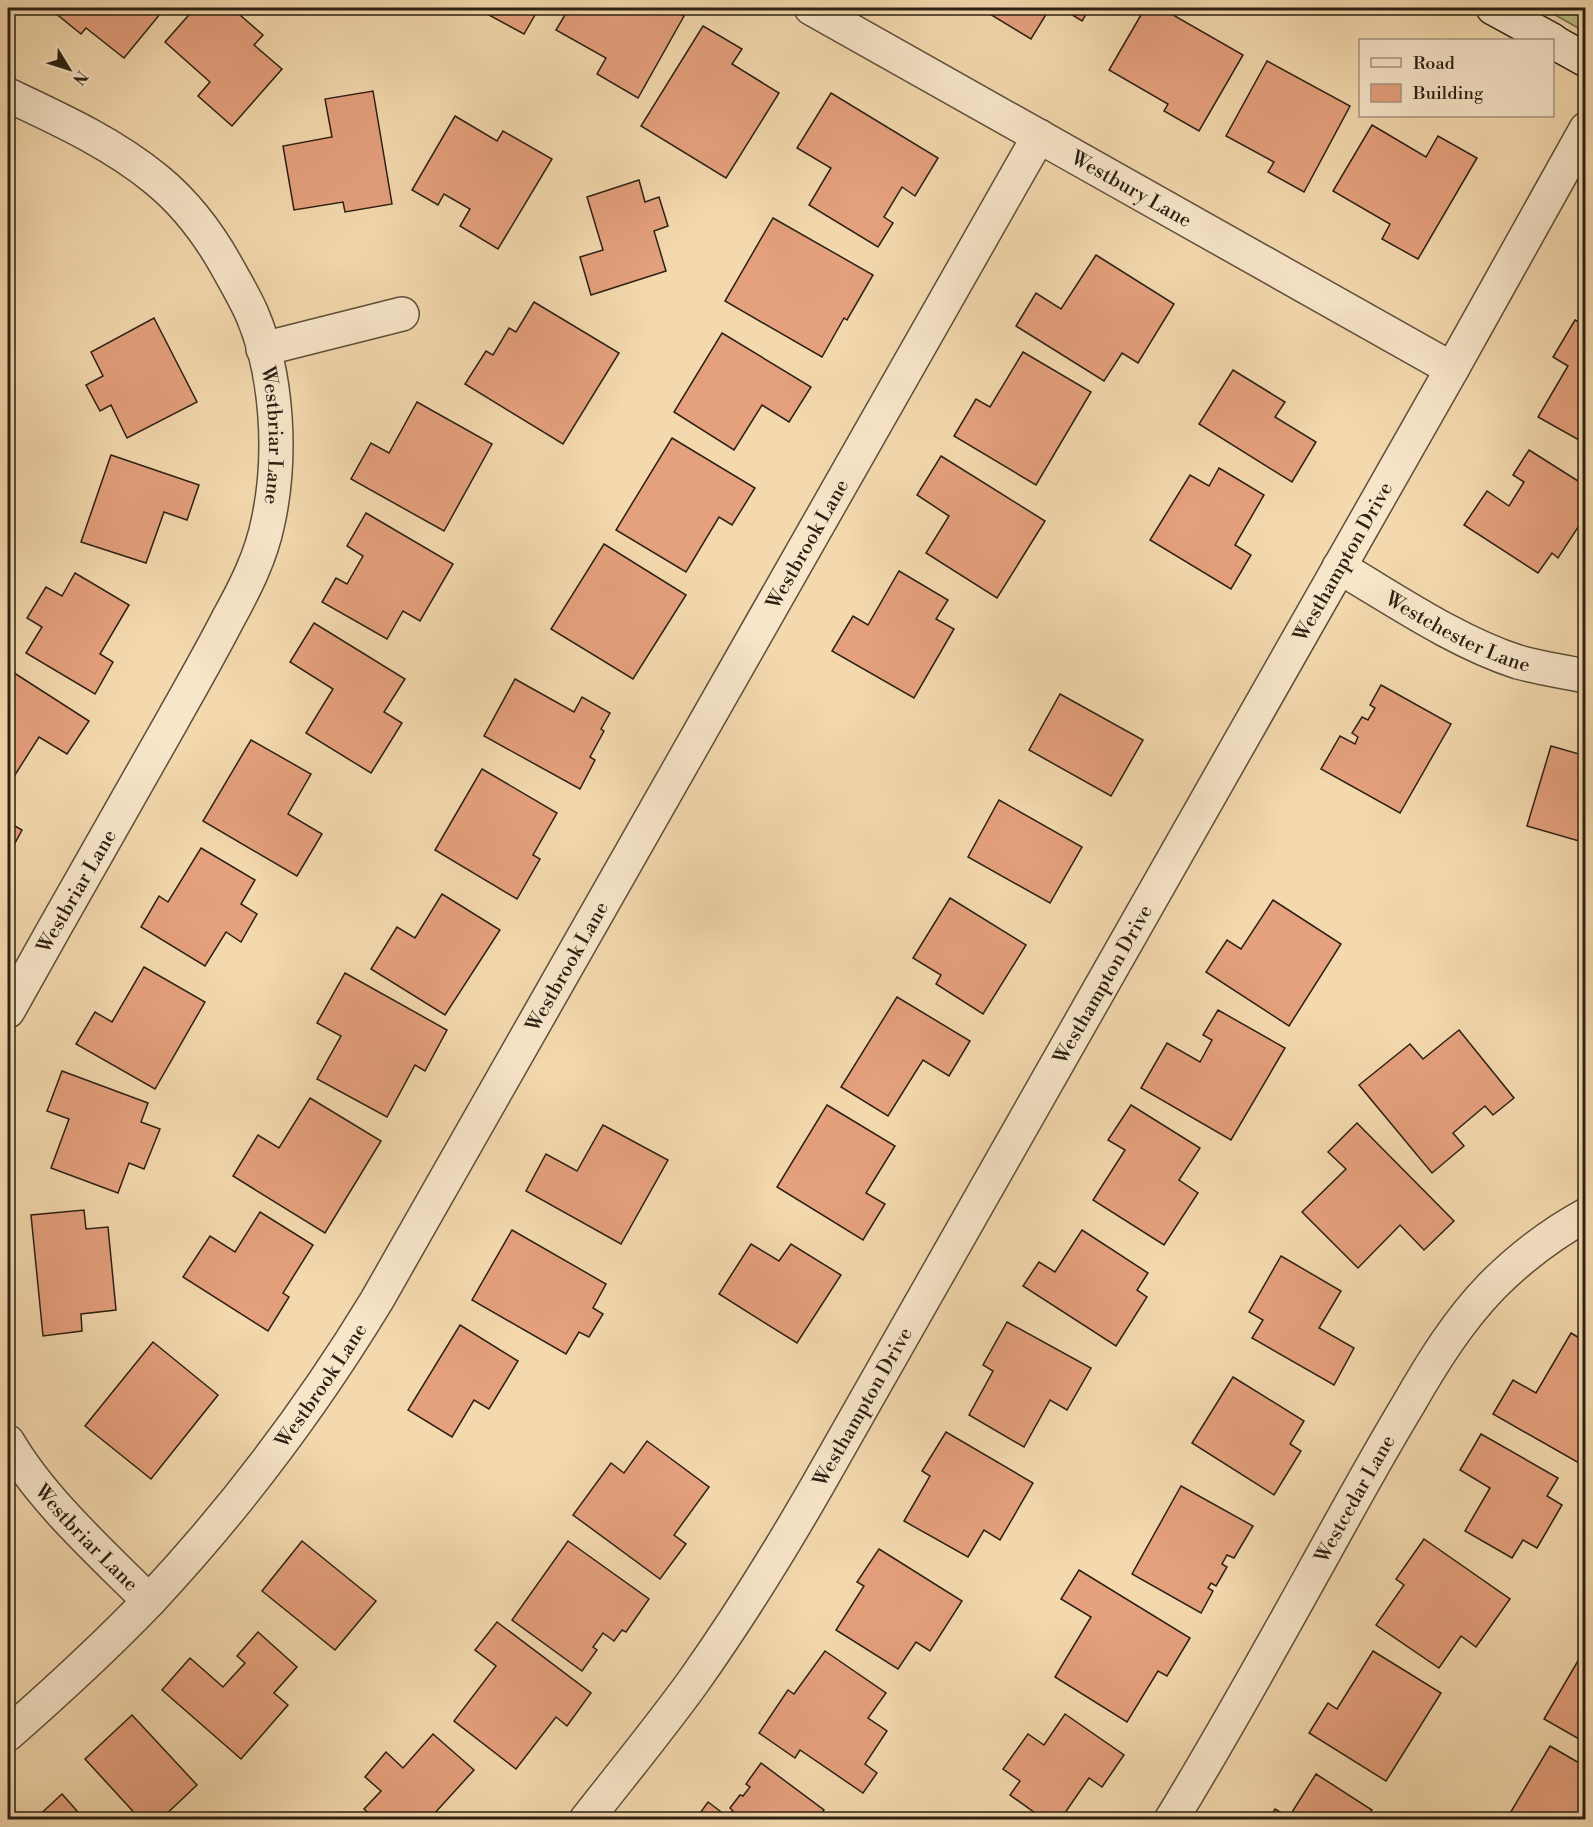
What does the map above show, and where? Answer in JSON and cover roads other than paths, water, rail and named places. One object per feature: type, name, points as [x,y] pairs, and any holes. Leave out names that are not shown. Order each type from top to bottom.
[{"type":"street","name":"Westbury Lane","points":[[811,8],[1452,369]]},
{"type":"street","points":[[1493,8],[1548,39]]},
{"type":"street","points":[[1554,42],[1586,60]]},
{"type":"street","name":"Westbriar Lane","points":[[8,95],[60,120],[119,153],[175,196],[204,230],[252,315],[263,349],[270,377],[276,471],[268,523],[251,574],[201,669],[8,1011]]},
{"type":"street","name":"Westhampton Drive","points":[[586,1820],[694,1679],[787,1537],[844,1441],[1586,129]]},
{"type":"street","name":"Westbrook Lane","points":[[8,1734],[78,1671],[149,1601],[219,1522],[317,1394],[365,1319],[1039,136]]},
{"type":"street","points":[[263,349],[402,314]]},
{"type":"street","name":"Westchester Lane","points":[[1339,567],[1480,647],[1526,664],[1586,676]]},
{"type":"street","name":"Westcedar Lane","points":[[1171,1820],[1262,1664],[1386,1442],[1456,1329],[1491,1287],[1528,1253],[1567,1225],[1586,1215]]},
{"type":"street","name":"Westbriar Lane","points":[[8,1442],[30,1474],[59,1509],[149,1601]]}]
